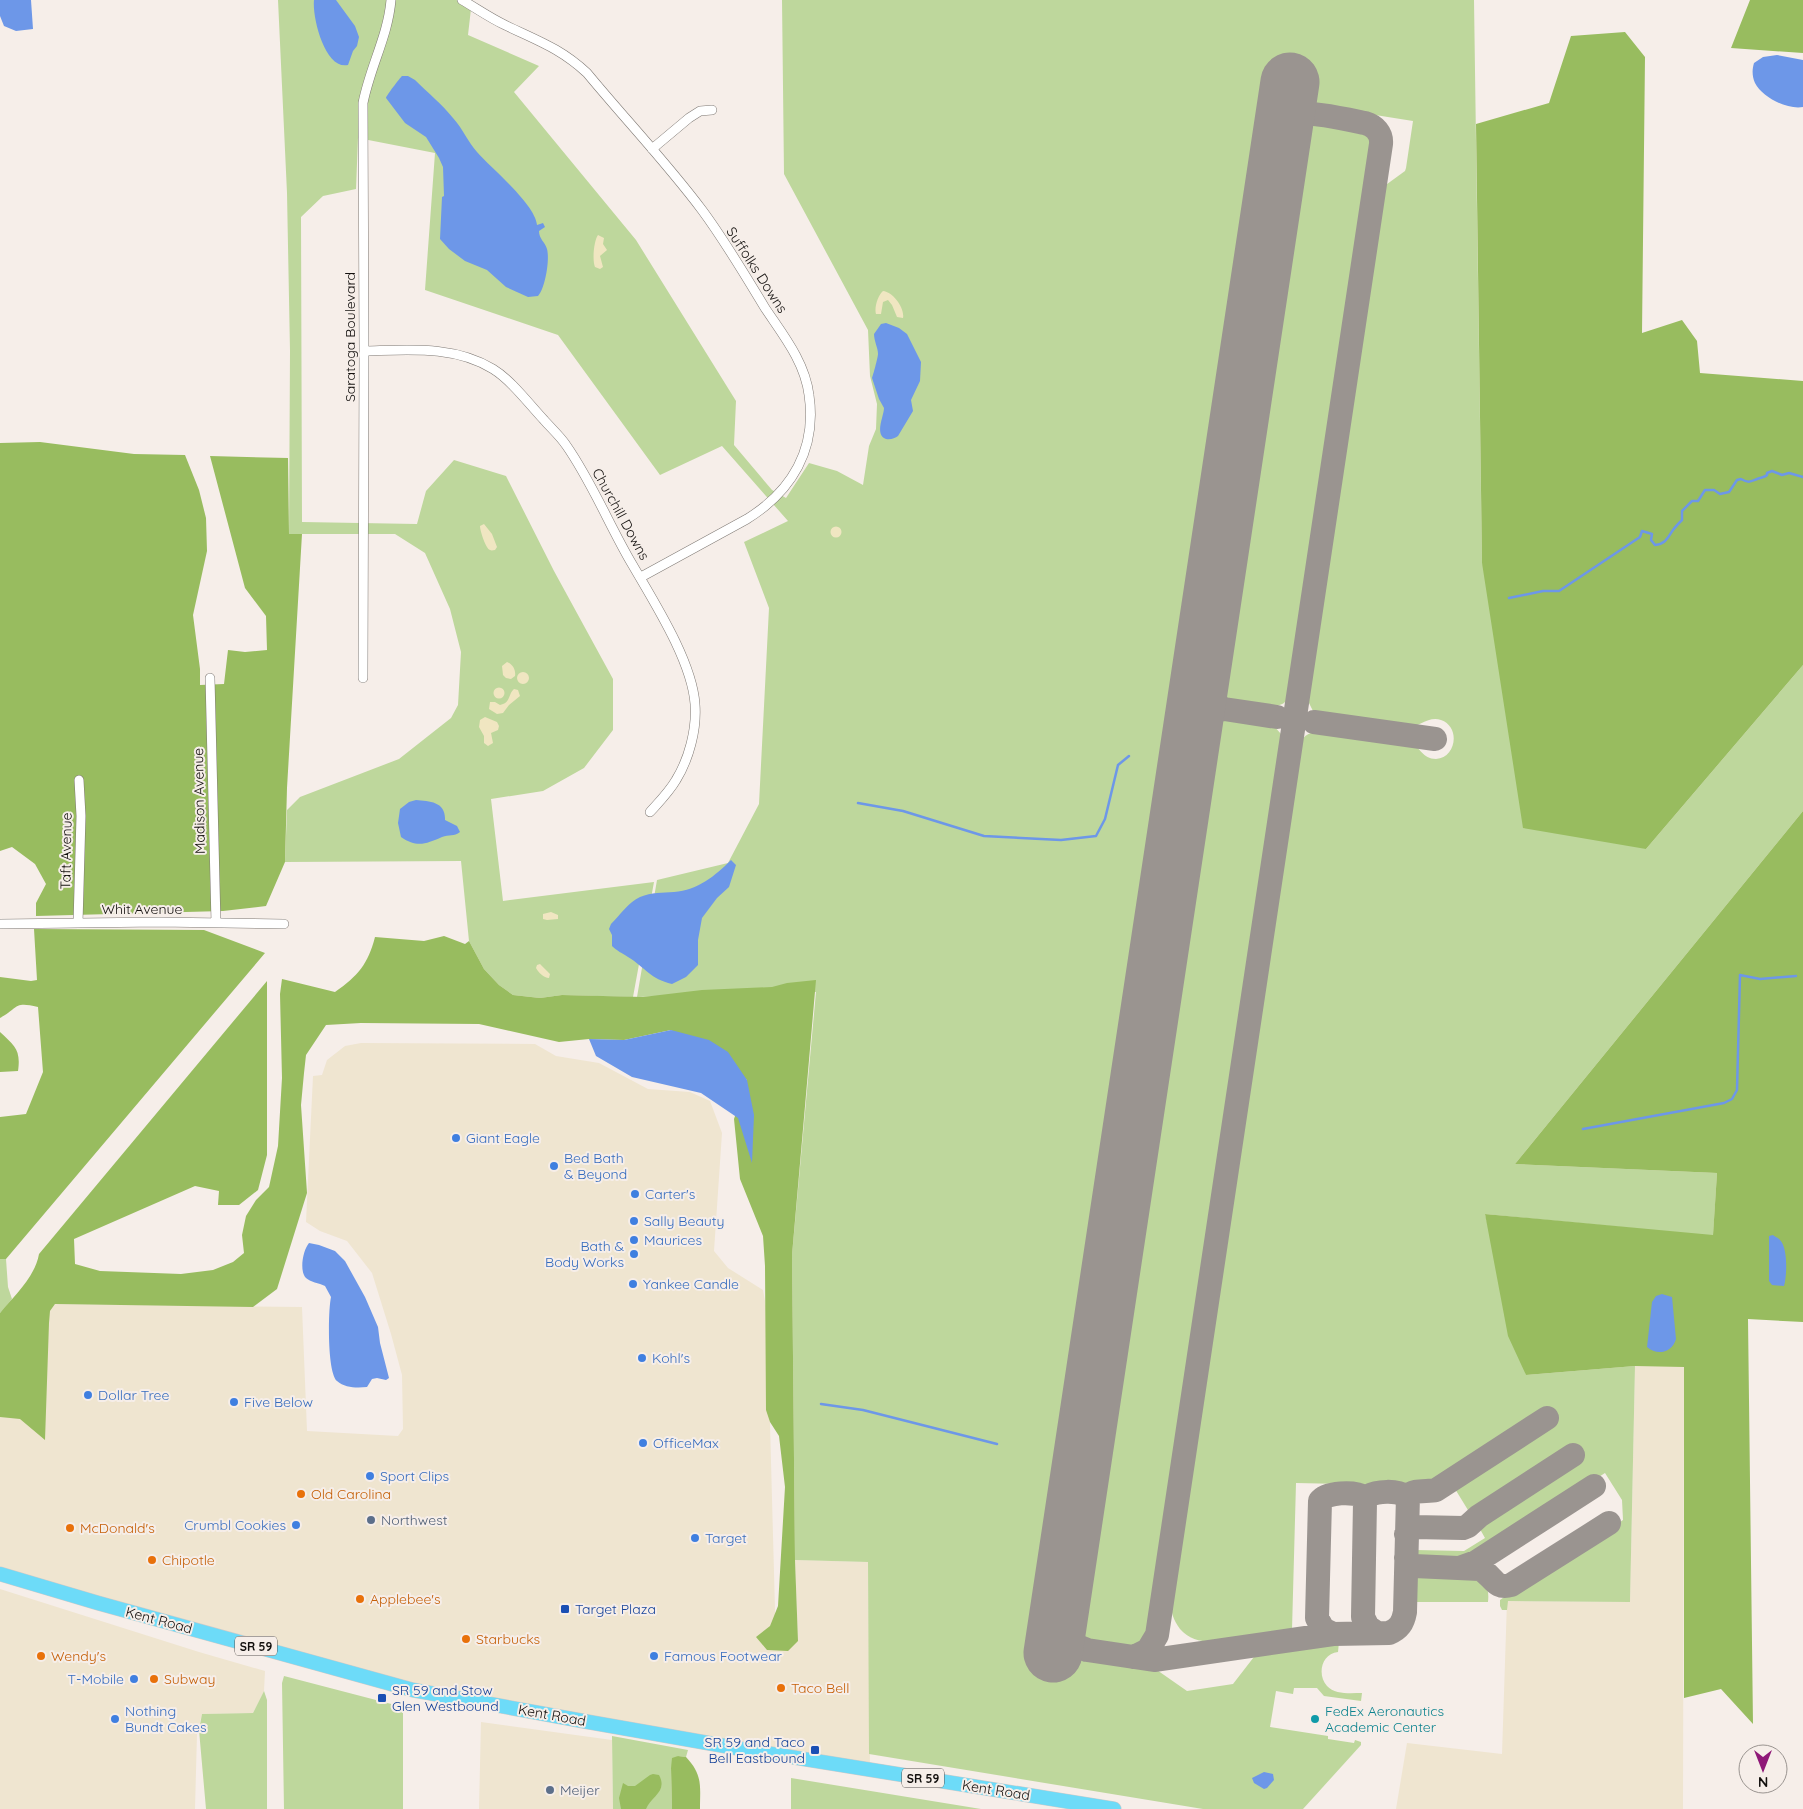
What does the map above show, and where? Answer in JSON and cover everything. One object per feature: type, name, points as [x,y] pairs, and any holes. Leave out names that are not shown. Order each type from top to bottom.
[{"type":"main road","name":"Kent Road","points":[[0,1574],[413,1690],[583,1722],[1114,1809]]},
{"type":"street","name":"Saratoga Boulevard","points":[[363,678],[363,103],[369,78],[383,41],[391,0]]},
{"type":"street","name":"Suffolks Downs","points":[[462,0],[504,24],[559,50],[588,73],[702,210],[796,356],[807,384],[811,416],[807,443],[801,462],[776,498],[747,519],[641,577]]},
{"type":"street","points":[[652,149],[689,118],[700,112],[712,110]]},
{"type":"street","name":"Churchill Downs","points":[[364,351],[443,351],[474,359],[495,370],[565,444],[641,577],[688,670],[695,702],[694,728],[685,761],[677,779],[650,812]]},
{"type":"street","name":"Madison Avenue","points":[[210,678],[216,923]]},
{"type":"street","name":"Taft Avenue","points":[[78,923],[81,816],[79,780]]},
{"type":"street","name":"Whit Avenue","points":[[0,924],[284,924]]},
{"type":"shaded area","points":[[361,1043],[535,1044],[556,1056],[599,1063],[648,1089],[690,1092],[710,1101],[722,1133],[714,1251],[728,1268],[763,1290],[767,1312],[776,1647],[798,1641],[795,1560],[868,1562],[870,1767],[617,1724],[383,1677],[0,1572],[0,1325],[50,1311],[55,1304],[302,1307],[307,1431],[398,1436],[403,1429],[402,1375],[372,1273],[347,1241],[320,1231],[306,1222],[313,1076],[322,1075],[327,1060],[345,1046]]},
{"type":"shaded area","points":[[1635,1366],[1684,1366],[1683,1809],[1396,1809],[1407,1743],[1502,1754],[1507,1601],[1630,1602]]},
{"type":"shaded area","points":[[0,1589],[265,1671],[264,1691],[253,1713],[202,1714],[197,1734],[195,1809],[0,1809]]},
{"type":"shaded area","points":[[481,1722],[612,1740],[613,1809],[479,1809]]},
{"type":"green space","points":[[278,0],[472,0],[468,35],[539,66],[514,92],[636,240],[736,401],[734,445],[772,490],[786,498],[809,463],[837,471],[863,485],[869,446],[876,429],[877,404],[870,376],[868,330],[784,174],[782,0],[1474,0],[1482,563],[1646,849],[1803,665],[1803,811],[1515,1164],[1717,1173],[1713,1236],[1485,1214],[1526,1375],[1635,1366],[1630,1602],[1508,1601],[1507,1610],[1502,1610],[1500,1606],[1500,1600],[1507,1595],[1623,1520],[1622,1500],[1605,1473],[1471,1558],[1459,1560],[1414,1556],[1415,1550],[1464,1551],[1485,1538],[1476,1522],[1576,1458],[1572,1451],[1471,1515],[1452,1484],[1552,1419],[1547,1412],[1437,1483],[1342,1486],[1342,1484],[1296,1483],[1292,1630],[1222,1641],[1203,1641],[1187,1635],[1180,1629],[1171,1609],[1171,1596],[1299,744],[1308,734],[1321,731],[1410,743],[1428,757],[1436,759],[1448,753],[1454,742],[1451,729],[1441,720],[1432,719],[1408,727],[1327,716],[1313,711],[1307,699],[1383,187],[1405,171],[1413,121],[1300,103],[1302,84],[1278,81],[1041,1651],[1154,1668],[1187,1691],[1233,1684],[1257,1653],[1339,1642],[1338,1652],[1332,1654],[1324,1661],[1322,1676],[1327,1686],[1334,1691],[1362,1693],[1361,1701],[1324,1696],[1317,1688],[1294,1688],[1293,1694],[1276,1691],[1270,1727],[1328,1736],[1328,1739],[1354,1743],[1355,1740],[1361,1742],[1361,1745],[1303,1809],[1203,1809],[869,1754],[868,1562],[795,1560],[792,1255],[816,992],[637,997],[657,880],[728,863],[759,804],[769,608],[744,542],[788,521],[722,446],[660,475],[558,335],[425,290],[435,153],[358,138],[356,189],[323,196],[301,217],[302,522],[417,524],[426,491],[454,460],[506,476],[554,571],[613,679],[613,730],[584,768],[543,791],[491,799],[503,901],[654,882],[633,997],[562,995],[540,998],[513,995],[499,985],[484,969],[469,941],[461,861],[285,862],[287,810],[300,797],[399,759],[451,718],[458,705],[461,652],[450,609],[425,553],[395,534],[289,534],[290,351],[287,193]]},
{"type":"green space","points":[[1750,0],[1803,0],[1803,53],[1731,48]]},
{"type":"green space","points":[[1625,32],[1645,57],[1642,333],[1682,320],[1697,341],[1700,373],[1803,381],[1803,665],[1646,849],[1523,828],[1482,563],[1476,124],[1549,103],[1571,36]]},
{"type":"green space","points":[[1302,121],[1361,130],[1369,138],[1372,149],[1291,690],[1286,701],[1267,707],[1225,700],[1217,692],[1213,677],[1296,130],[1297,124]]},
{"type":"green space","points":[[40,442],[134,454],[185,455],[199,490],[206,518],[207,551],[193,615],[200,669],[200,685],[224,684],[228,650],[245,652],[267,650],[266,616],[245,588],[210,456],[288,458],[289,534],[302,534],[287,788],[285,862],[266,906],[223,911],[36,916],[36,903],[46,884],[35,864],[12,847],[0,851],[0,443]]},
{"type":"green space","points":[[1221,717],[1273,725],[1281,734],[1283,742],[1150,1630],[1143,1644],[1137,1648],[1130,1649],[1083,1640],[1073,1631],[1072,1620],[1205,729],[1209,723]]},
{"type":"green space","points":[[1803,811],[1803,1322],[1748,1319],[1753,1724],[1721,1689],[1684,1698],[1684,1367],[1635,1366],[1526,1375],[1508,1336],[1485,1214],[1713,1235],[1717,1173],[1515,1164]]},
{"type":"green space","points":[[34,929],[204,930],[265,953],[6,1259],[0,1259],[0,1117],[26,1114],[43,1072],[38,1007],[20,1005],[0,1018],[0,977],[37,980]]},
{"type":"green space","points":[[444,936],[465,944],[469,941],[484,969],[499,985],[513,995],[540,998],[562,995],[643,997],[702,990],[772,987],[787,983],[816,980],[792,1255],[795,1560],[798,1641],[788,1651],[767,1650],[756,1637],[770,1626],[778,1606],[785,1487],[779,1436],[770,1422],[766,1410],[763,1236],[740,1179],[734,1119],[747,1080],[671,1030],[624,1040],[589,1039],[559,1042],[479,1024],[361,1023],[326,1025],[306,1055],[301,1105],[307,1193],[277,1289],[253,1307],[55,1304],[50,1311],[49,1323],[45,1440],[20,1419],[0,1417],[0,1313],[29,1278],[39,1254],[267,981],[267,1155],[258,1190],[239,1205],[218,1205],[219,1191],[195,1186],[74,1239],[75,1264],[100,1271],[181,1274],[213,1270],[233,1262],[244,1253],[242,1235],[246,1216],[256,1200],[269,1187],[278,1146],[282,1078],[280,994],[282,979],[335,992],[361,969],[369,955],[375,937],[424,941]]},
{"type":"green space","points":[[0,1032],[10,1041],[18,1053],[18,1071],[0,1072]]},
{"type":"green space","points":[[0,1259],[6,1259],[8,1287],[12,1299],[0,1313]]},
{"type":"green space","points":[[1418,1573],[1459,1573],[1479,1577],[1487,1588],[1488,1602],[1413,1602],[1414,1576]]},
{"type":"green space","points":[[284,1676],[399,1706],[403,1710],[403,1809],[284,1809],[282,1683]]},
{"type":"green space","points":[[264,1691],[267,1700],[267,1809],[206,1809],[199,1730],[202,1714],[253,1713]]},
{"type":"green space","points":[[612,1736],[688,1750],[686,1757],[678,1756],[671,1768],[672,1809],[613,1809]]},
{"type":"green space","points":[[678,1756],[686,1757],[698,1775],[700,1809],[672,1809],[672,1758]]},
{"type":"green space","points":[[653,1774],[659,1775],[661,1786],[658,1794],[646,1809],[621,1809],[619,1798],[623,1783],[628,1786],[635,1786]]},
{"type":"green space","points":[[791,1778],[981,1809],[791,1809]]},
{"type":"sand","points":[[598,235],[604,238],[603,244],[607,250],[600,256],[603,267],[600,269],[595,267],[594,260]]},
{"type":"sand","points":[[883,291],[891,294],[898,301],[903,318],[897,317],[888,300],[883,302],[881,314],[876,314],[877,302]]},
{"type":"sand","points":[[484,524],[492,534],[497,547],[495,550],[488,549],[482,536],[480,526]]},
{"type":"sand","points":[[836,526],[842,532],[836,538],[830,532]]},
{"type":"sand","points":[[507,662],[515,672],[515,676],[511,679],[503,675],[502,666]]},
{"type":"sand","points":[[523,672],[529,678],[523,684],[517,678]]},
{"type":"sand","points":[[499,687],[505,693],[499,699],[493,693]]},
{"type":"sand","points":[[514,689],[518,690],[520,696],[503,713],[497,714],[489,709],[490,702],[500,705],[504,704]]},
{"type":"sand","points":[[485,717],[497,722],[499,726],[498,730],[491,733],[493,743],[488,746],[484,743],[484,736],[479,727],[480,720]]},
{"type":"sand","points":[[551,912],[558,915],[558,919],[543,919],[543,914]]},
{"type":"sand","points":[[540,964],[550,974],[549,978],[540,973],[536,968]]},
{"type":"water","points":[[0,0],[31,0],[33,29],[16,31],[4,26],[0,16]]},
{"type":"water","points":[[314,0],[336,0],[355,26],[359,37],[348,65],[340,64],[327,51],[315,18]]},
{"type":"water","points":[[1777,55],[1803,60],[1803,107],[1790,106],[1769,98],[1755,83],[1753,78],[1754,63],[1763,57]]},
{"type":"water","points":[[402,76],[408,76],[415,80],[444,108],[457,122],[477,152],[529,207],[537,225],[543,223],[545,227],[539,231],[539,234],[547,249],[548,260],[545,281],[538,296],[528,297],[506,287],[487,270],[465,261],[449,249],[440,239],[442,197],[444,196],[443,167],[426,137],[405,123],[386,98]]},
{"type":"water","points":[[886,323],[899,328],[907,334],[921,362],[920,381],[911,400],[913,411],[898,436],[890,439],[882,437],[881,434],[884,408],[872,378],[878,354],[874,334],[881,324]]},
{"type":"water","points":[[416,800],[432,802],[440,806],[445,814],[445,820],[457,826],[460,832],[422,844],[412,843],[401,837],[398,823],[400,809],[409,802]]},
{"type":"water","points":[[731,860],[736,865],[729,887],[717,898],[702,918],[698,940],[698,965],[686,977],[672,984],[665,982],[653,976],[612,946],[612,935],[609,929],[611,924],[636,899],[649,894],[683,891],[691,888],[712,877]]},
{"type":"water","points":[[671,1030],[709,1040],[728,1052],[747,1080],[754,1115],[752,1163],[738,1118],[701,1093],[632,1077],[596,1056],[589,1039],[624,1040]]},
{"type":"water","points":[[1773,1235],[1783,1244],[1786,1255],[1784,1286],[1772,1285],[1769,1281],[1769,1236]]},
{"type":"water","points":[[309,1243],[335,1251],[345,1261],[365,1297],[378,1327],[389,1378],[386,1380],[372,1379],[367,1387],[347,1386],[337,1381],[331,1366],[329,1341],[331,1297],[325,1286],[310,1281],[306,1278],[303,1271],[305,1250]]},
{"type":"water","points":[[1662,1294],[1672,1297],[1676,1339],[1668,1350],[1655,1352],[1647,1347],[1652,1302],[1656,1296]]},
{"type":"water","points":[[1264,1772],[1273,1774],[1274,1780],[1264,1789],[1254,1783],[1252,1778]]},
{"type":"waterway","points":[[1509,598],[1543,591],[1559,591],[1640,537],[1642,531],[1652,534],[1651,540],[1655,545],[1662,543],[1682,520],[1682,511],[1692,501],[1698,501],[1705,490],[1714,490],[1720,494],[1729,492],[1737,480],[1741,479],[1750,482],[1772,471],[1782,475],[1789,473],[1803,477]]},
{"type":"waterway","points":[[858,803],[903,811],[984,836],[1061,840],[1096,836],[1105,819],[1118,765],[1129,756]]},
{"type":"waterway","points":[[1583,1129],[1724,1103],[1732,1099],[1737,1090],[1740,975],[1760,979],[1796,976]]},
{"type":"waterway","points":[[821,1404],[863,1410],[997,1444]]},
{"type":"taxiway","points":[[1134,1657],[1148,1650],[1157,1635],[1381,144],[1377,130],[1365,123],[1315,114],[1296,114],[1290,116],[1284,126]]},
{"type":"taxiway","points":[[1202,667],[1202,680],[1205,692],[1212,702],[1224,709]]},
{"type":"taxiway","points":[[1192,734],[1200,720],[1213,712],[1224,709],[1277,717]]},
{"type":"taxiway","points":[[1314,722],[1435,739]]},
{"type":"taxiway","points":[[1060,1607],[1065,1635],[1077,1646],[1087,1650],[1154,1660],[1333,1634],[1389,1633],[1400,1625],[1405,1612],[1408,1496],[1417,1492],[1436,1490],[1547,1418]]},
{"type":"taxiway","points":[[1406,1534],[1410,1528],[1414,1527],[1463,1528],[1468,1526],[1479,1516],[1573,1455]]},
{"type":"taxiway","points":[[1462,1567],[1476,1562],[1594,1486]]},
{"type":"taxiway","points":[[1377,1633],[1368,1627],[1363,1617],[1365,1502],[1368,1496],[1387,1492],[1401,1494],[1405,1496],[1407,1501]]},
{"type":"taxiway","points":[[1333,1634],[1323,1629],[1317,1618],[1320,1501],[1334,1494],[1348,1493],[1364,1497],[1365,1502]]},
{"type":"taxiway","points":[[1406,1558],[1410,1565],[1414,1566],[1480,1569],[1497,1584],[1511,1585],[1609,1523]]},
{"type":"runway","points":[[1053,1653],[1290,82]]},
{"type":"place","name":"Giant Eagle","points":[[456,1138]]},
{"type":"place","name":"Bed Bath & Beyond","points":[[554,1166]]},
{"type":"place","name":"Carter's","points":[[635,1194]]},
{"type":"place","name":"Sally Beauty","points":[[634,1221]]},
{"type":"place","name":"Maurices","points":[[634,1240]]},
{"type":"place","name":"Bath & Body Works","points":[[634,1254]]},
{"type":"place","name":"Yankee Candle","points":[[633,1284]]},
{"type":"place","name":"Kohl's","points":[[642,1358]]},
{"type":"place","name":"Dollar Tree","points":[[88,1395]]},
{"type":"place","name":"Five Below","points":[[234,1402]]},
{"type":"place","name":"OfficeMax","points":[[643,1443]]},
{"type":"place","name":"Sport Clips","points":[[370,1476]]},
{"type":"place","name":"Old Carolina","points":[[301,1494]]},
{"type":"place","name":"Northwest","points":[[371,1520]]},
{"type":"place","name":"Crumbl Cookies","points":[[296,1525]]},
{"type":"place","name":"McDonald's","points":[[70,1528]]},
{"type":"place","name":"Target","points":[[695,1538]]},
{"type":"place","name":"Chipotle","points":[[152,1560]]},
{"type":"place","name":"Applebee's","points":[[360,1599]]},
{"type":"place","name":"Target Plaza","points":[[565,1609]]},
{"type":"place","name":"Starbucks","points":[[466,1639]]},
{"type":"place","name":"Wendy's","points":[[41,1656]]},
{"type":"place","name":"Famous Footwear","points":[[654,1656]]},
{"type":"place","name":"T-Mobile","points":[[134,1679]]},
{"type":"place","name":"Subway","points":[[154,1679]]},
{"type":"place","name":"Taco Bell","points":[[781,1688]]},
{"type":"place","name":"SR 59 and Stow Glen Westbound","points":[[382,1698]]},
{"type":"place","name":"Nothing Bundt Cakes","points":[[115,1719]]},
{"type":"place","name":"FedEx Aeronautics Academic Center","points":[[1315,1719]]},
{"type":"place","name":"SR 59 and Taco Bell Eastbound","points":[[815,1750]]},
{"type":"place","name":"Meijer","points":[[550,1790]]}]
